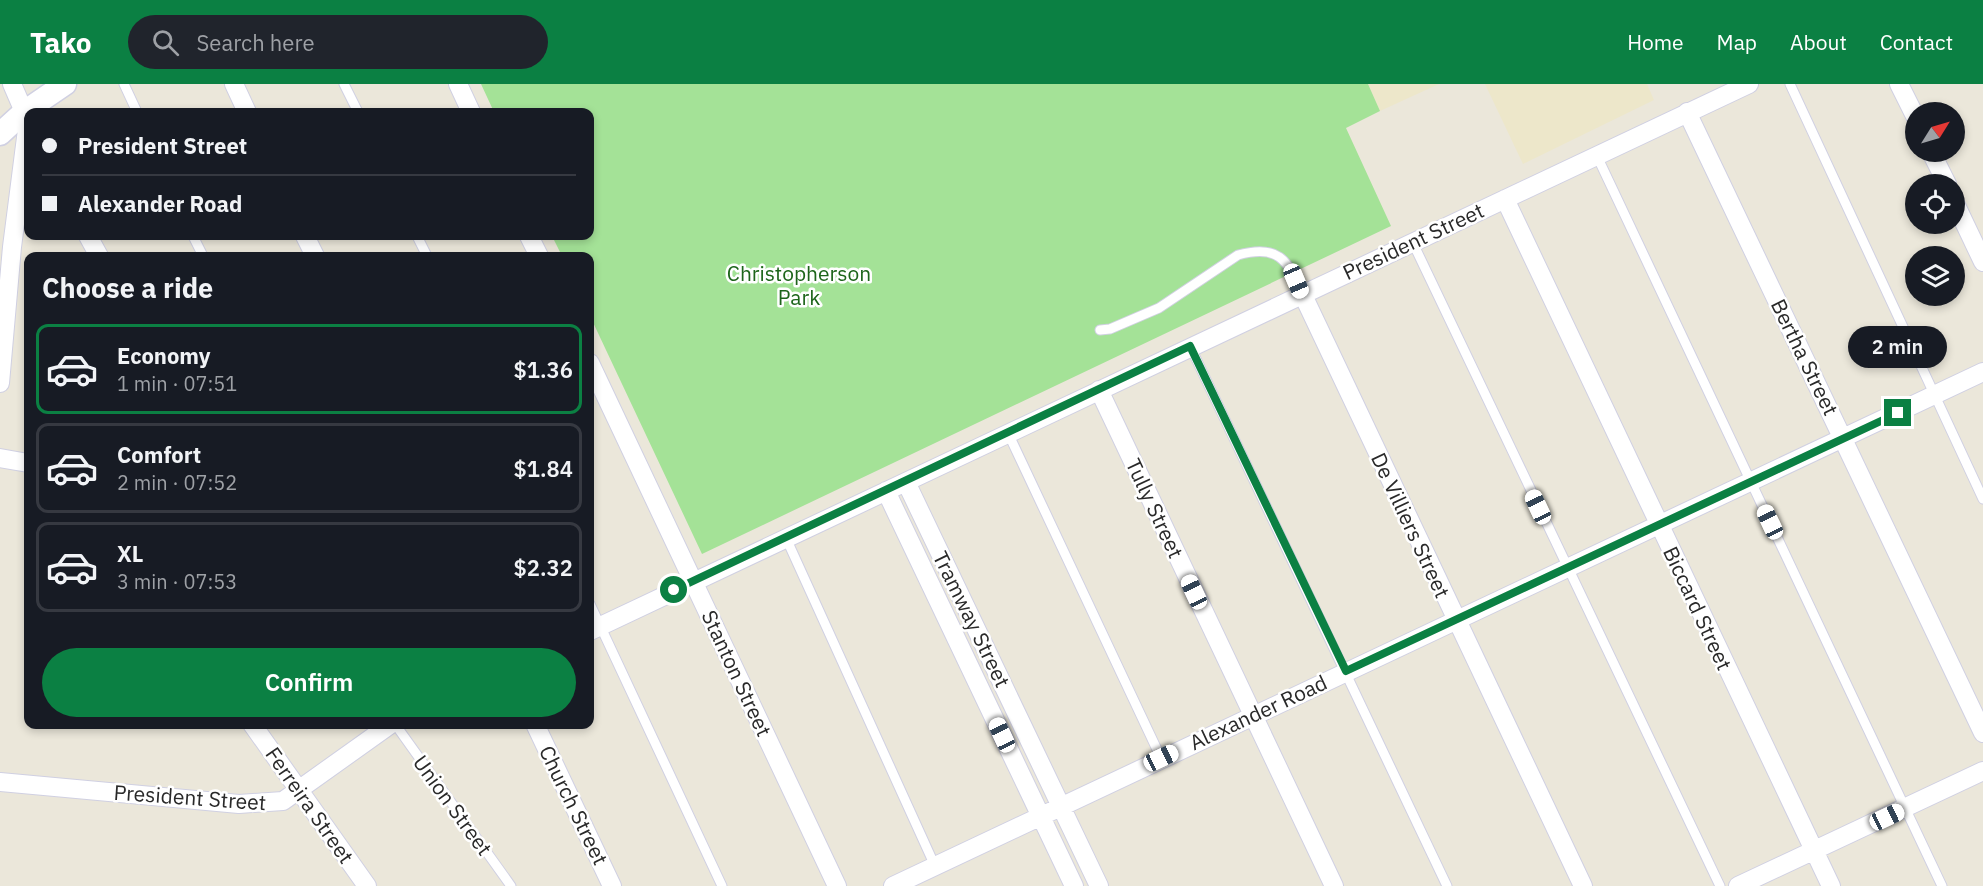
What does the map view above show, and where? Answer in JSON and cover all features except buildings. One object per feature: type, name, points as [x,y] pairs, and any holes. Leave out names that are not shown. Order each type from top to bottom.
[{"type":"street","points":[[12,84],[24,111]]},
{"type":"street","points":[[38,108],[65,84]]},
{"type":"street","points":[[234,84],[245,108]]},
{"type":"street","points":[[458,84],[469,108]]},
{"type":"street","name":"President Street","points":[[595,629],[693,580],[906,482],[1596,154],[1749,84]]},
{"type":"street","points":[[1899,84],[1908,102]]},
{"type":"street","name":"Bertha Street","points":[[1687,112],[1983,734]]},
{"type":"street","points":[[0,134],[24,120]]},
{"type":"street","points":[[0,383],[24,186]]},
{"type":"street","name":"Biccard Street","points":[[1505,199],[1831,886]]},
{"type":"street","points":[[1965,224],[1983,262]]},
{"type":"street","name":"De Villiers Street","points":[[1302,293],[1582,886]]},
{"type":"street","name":"Stanton Street","points":[[594,371],[837,886]]},
{"type":"street","name":"Alexander Road","points":[[893,886],[1983,372]]},
{"type":"street","name":"Tully Street","points":[[1099,390],[1334,886]]},
{"type":"street","points":[[0,458],[24,462]]},
{"type":"street","name":"Tramway Street","points":[[906,482],[1099,886]]},
{"type":"street","name":"Tramway Street","points":[[886,491],[1074,886]]},
{"type":"street","points":[[963,652],[984,642]]},
{"type":"street","name":"Ferreira Street","points":[[256,729],[367,886]]},
{"type":"street","name":"President Street","points":[[0,782],[239,804],[272,804],[283,801],[386,729]]},
{"type":"street","name":"Church Street","points":[[537,729],[612,886]]},
{"type":"street","points":[[1738,886],[1983,771]]},
{"type":"lane","points":[[124,84],[135,108]]},
{"type":"lane","points":[[344,84],[356,108]]},
{"type":"lane","points":[[1790,84],[1983,499]]},
{"type":"lane","points":[[1596,154],[1942,886]]},
{"type":"lane","points":[[1412,241],[1720,886]]},
{"type":"lane","points":[[1100,330],[1110,329],[1159,308],[1238,255],[1247,252],[1267,250],[1278,257],[1291,268],[1302,293]]},
{"type":"lane","points":[[1190,346],[1447,886]]},
{"type":"lane","points":[[1008,433],[1161,758]]},
{"type":"lane","points":[[786,538],[935,866]]},
{"type":"lane","points":[[595,629],[722,886]]},
{"type":"lane","name":"Union Street","points":[[397,729],[511,886]]},
{"type":"shaded area","points":[[1368,84],[1439,84],[1380,111]]},
{"type":"shaded area","points":[[1485,84],[1647,84],[1654,100],[1523,164]]},
{"type":"green space","name":"Christopherson Park","points":[[481,84],[1368,84],[1380,111],[1346,128],[1391,226],[702,554],[594,324],[594,252],[560,252],[554,240],[594,240],[594,108],[492,108]]},
{"type":"route","points":[[674,590],[1190,346],[1346,671],[1898,413]]}]
